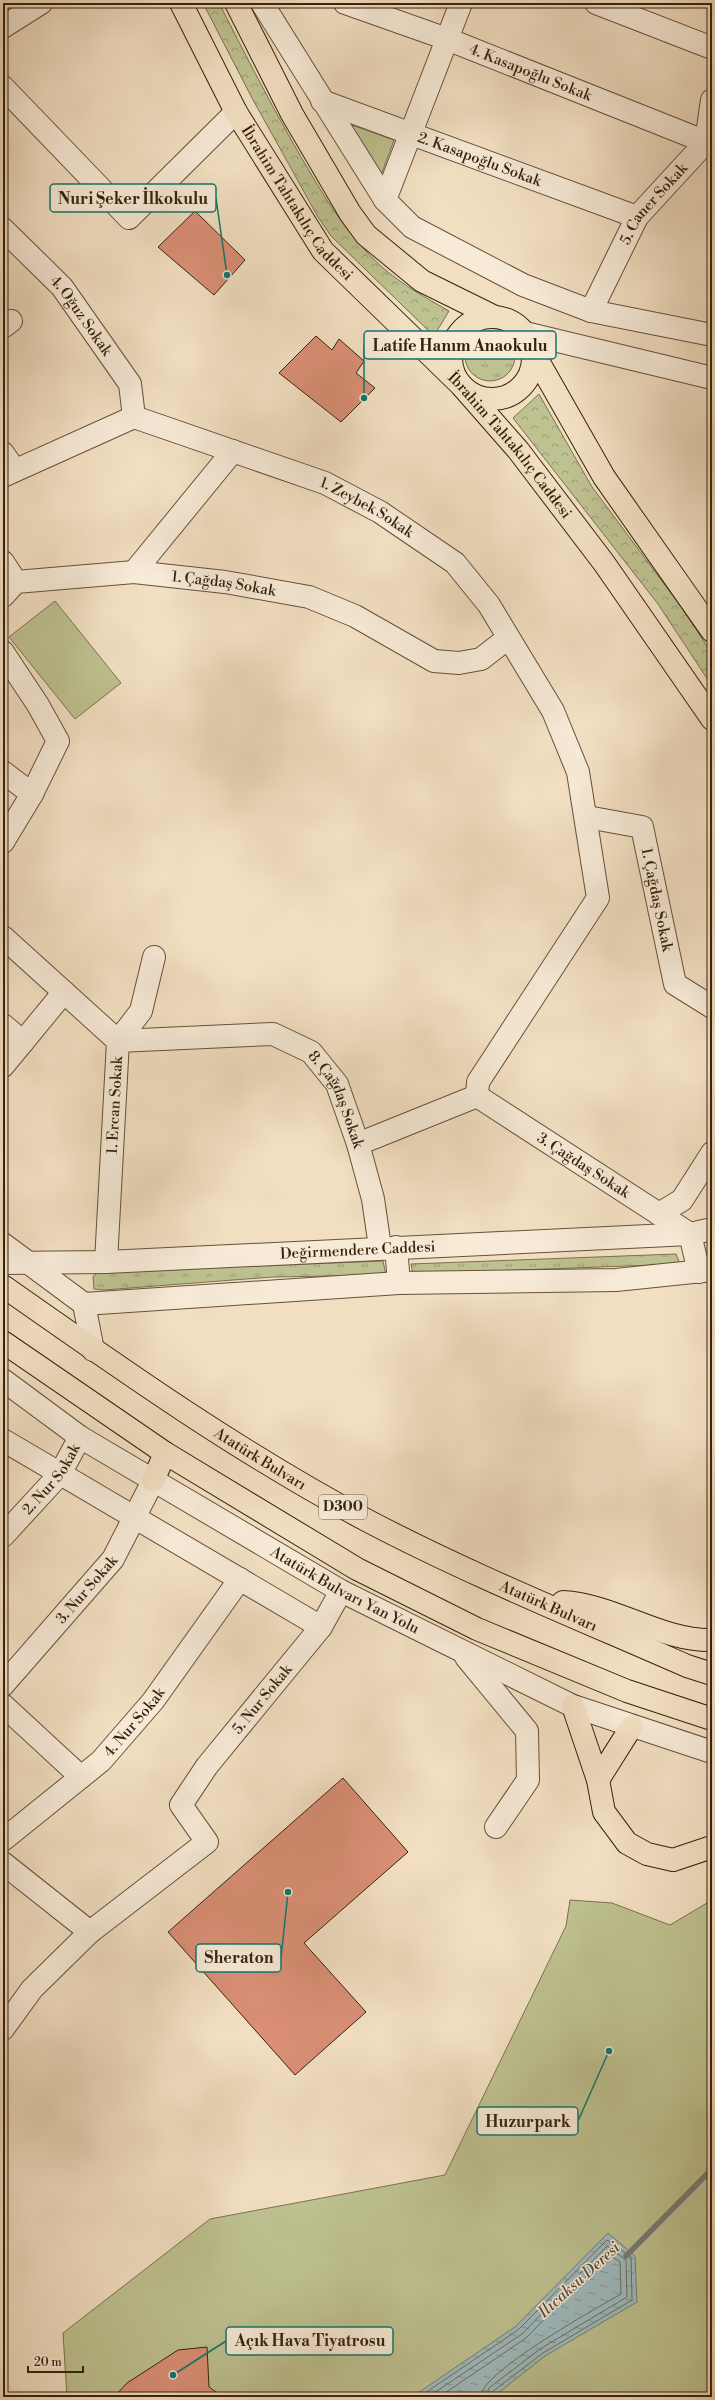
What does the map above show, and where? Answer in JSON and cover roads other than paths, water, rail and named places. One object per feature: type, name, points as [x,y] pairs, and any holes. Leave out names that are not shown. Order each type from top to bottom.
[{"type":"main road","name":"İbrahim Tahtakılıç Caddesi","points":[[180,3],[236,112],[323,251],[461,385],[518,450],[604,563],[712,718]]},
{"type":"main road","points":[[236,3],[292,114],[350,213],[366,234],[422,281],[495,317]]},
{"type":"main road","points":[[534,354],[530,376],[514,394],[498,399],[481,398],[470,393],[461,385],[454,373],[451,360],[453,345],[460,333],[470,323],[483,318],[495,317],[506,319],[525,333],[531,343],[534,354],[604,477],[712,632]]},
{"type":"main road","name":"Atatürk Bulvarı","points":[[3,1286],[93,1350],[273,1468],[381,1527],[449,1561],[687,1666],[712,1674]]},
{"type":"main road","points":[[3,1342],[165,1454],[357,1569],[477,1629],[627,1691],[712,1719]]},
{"type":"main road","points":[[153,1481],[165,1454]]},
{"type":"main road","points":[[538,1601],[573,1603],[605,1610],[683,1637],[712,1640]]},
{"type":"main road","points":[[573,1706],[598,1780],[604,1812],[627,1843],[647,1854],[673,1860],[712,1847]]},
{"type":"main road","points":[[598,1780],[632,1726]]},
{"type":"street","points":[[3,28],[41,3]]},
{"type":"street","points":[[262,3],[322,102],[385,200],[412,227],[523,285],[591,311],[712,335]]},
{"type":"street","name":"4. Kasapoğlu Sokak","points":[[345,3],[447,39],[709,145]]},
{"type":"street","points":[[385,200],[461,3]]},
{"type":"street","points":[[596,3],[712,48]]},
{"type":"street","points":[[3,87],[129,218],[236,112]]},
{"type":"street","points":[[709,145],[712,100]]},
{"type":"street","name":"2. Kasapoğlu Sokak","points":[[322,102],[637,218]]},
{"type":"street","name":"5. Caner Sokak","points":[[591,311],[637,218],[709,145]]},
{"type":"street","name":"4. Oğuz Sokak","points":[[3,229],[62,287],[126,378],[130,384],[134,416]]},
{"type":"street","points":[[525,333],[712,378]]},
{"type":"street","points":[[7,466],[134,416]]},
{"type":"street","name":"1. Zeybek Sokak","points":[[134,416],[325,483],[380,512],[455,563],[489,605],[553,711],[578,772],[587,817],[598,898],[478,1082],[477,1096]]},
{"type":"street","points":[[134,572],[233,451]]},
{"type":"street","points":[[3,562],[10,589]]},
{"type":"street","name":"1. Çağdaş Sokak","points":[[10,589],[134,572],[225,582],[309,597],[355,616],[434,661],[459,663],[481,659],[508,638]]},
{"type":"street","points":[[3,652],[38,705],[58,741],[32,794],[3,842]]},
{"type":"street","points":[[3,772],[32,794]]},
{"type":"street","name":"1. Çağdaş Sokak","points":[[587,817],[642,827],[675,984],[712,1007]]},
{"type":"street","points":[[3,936],[118,1041]]},
{"type":"street","name":"1. Ercan Sokak","points":[[106,1262],[118,1041],[141,1011],[154,957]]},
{"type":"street","points":[[3,1066],[64,992]]},
{"type":"street","points":[[3,1025],[23,1042]]},
{"type":"street","name":"8. Çağdaş Sokak","points":[[118,1041],[273,1034],[311,1052],[337,1084],[358,1144],[399,1283]]},
{"type":"street","points":[[358,1144],[477,1096]]},
{"type":"street","name":"3. Çağdaş Sokak","points":[[477,1096],[690,1234]]},
{"type":"street","points":[[659,1214],[682,1200],[712,1153]]},
{"type":"street","name":"Değirmendere Caddesi","points":[[3,1263],[106,1262],[388,1247],[690,1234],[712,1229]]},
{"type":"street","points":[[3,1244],[84,1304],[399,1283],[616,1280],[706,1271],[690,1234]]},
{"type":"street","points":[[84,1304],[93,1350]]},
{"type":"street","name":"Atatürk Bulvarı Yan Yolu","points":[[3,1380],[80,1437],[341,1591],[573,1706],[712,1752]]},
{"type":"street","name":"2. Nur Sokak","points":[[3,1536],[60,1474],[80,1437]]},
{"type":"street","points":[[3,1440],[321,1627]]},
{"type":"street","name":"3. Nur Sokak","points":[[3,1686],[114,1559],[136,1518],[153,1481]]},
{"type":"street","name":"4. Nur Sokak","points":[[3,1840],[101,1761],[153,1701],[240,1579]]},
{"type":"street","name":"5. Nur Sokak","points":[[90,1932],[207,1842],[181,1805],[207,1766],[321,1627],[341,1591]]},
{"type":"street","points":[[462,1652],[527,1731],[528,1780],[496,1827]]},
{"type":"street","points":[[3,1705],[81,1777]]},
{"type":"street","points":[[3,1863],[90,1932],[32,1989],[3,2029]]},
{"type":"water","points":[[608,2233],[635,2256],[637,2302],[545,2356],[493,2397],[412,2397],[515,2327]]},
{"type":"waterway","name":"Ilıcaksu Deresi","points":[[626,2256],[712,2169]]},
{"type":"place","name":"Nuri Şeker İlkokulu","points":[[227,275]]},
{"type":"place","name":"Latife Hanım Anaokulu","points":[[364,398]]},
{"type":"place","name":"Sheraton","points":[[288,1892]]},
{"type":"place","name":"Huzurpark","points":[[609,2051]]},
{"type":"place","name":"Açık Hava Tiyatrosu","points":[[173,2375]]}]
